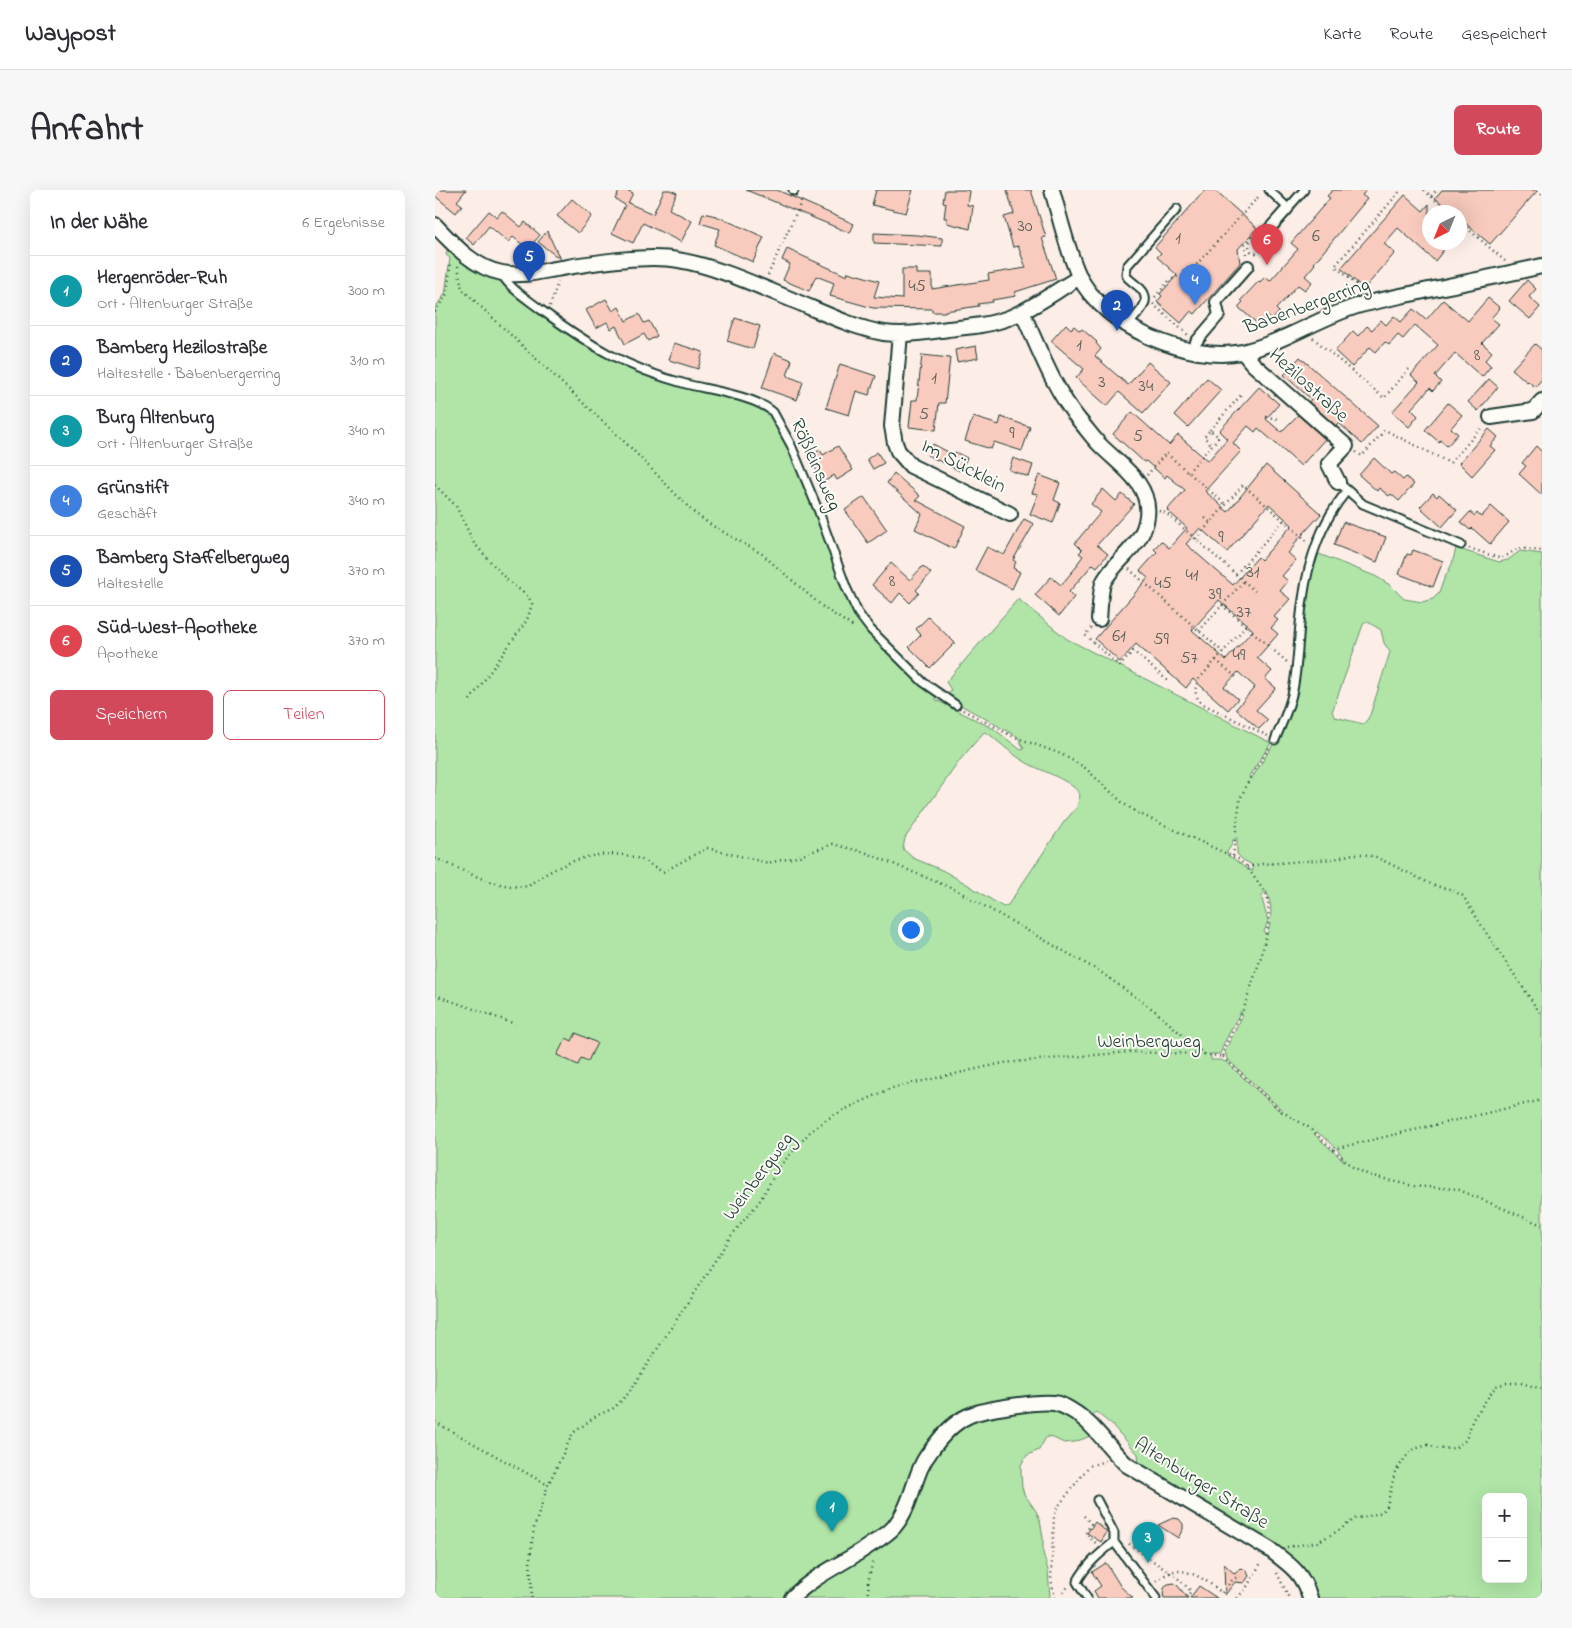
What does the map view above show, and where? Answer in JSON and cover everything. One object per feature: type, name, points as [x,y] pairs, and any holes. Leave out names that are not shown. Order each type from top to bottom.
[{"type":"street","name":"Babenbergerring","points":[[1052,190],[1080,278],[1089,292],[1128,325],[1146,334],[1214,354],[1243,352],[1266,345],[1344,311],[1371,303],[1542,266]]},
{"type":"street","points":[[1263,238],[1288,208]]},
{"type":"street","points":[[435,225],[459,249],[483,266],[501,273],[528,274],[562,268],[643,259],[677,260],[719,271],[830,316],[884,333],[900,334],[971,327],[1009,317],[1022,312],[1080,278]]},
{"type":"street","points":[[1195,347],[1219,316],[1216,302],[1247,266]]},
{"type":"street","points":[[1022,312],[1051,375],[1078,418],[1100,445],[1128,470],[1144,492],[1147,507],[1145,528],[1138,541],[1103,582],[1099,619]]},
{"type":"street","name":"Im Sücklein","points":[[900,334],[892,426],[898,451],[911,466],[1010,514]]},
{"type":"street","name":"Hezilostraße","points":[[1243,352],[1253,364],[1346,446],[1329,464],[1343,487]]},
{"type":"street","points":[[1491,417],[1533,411],[1542,401]]},
{"type":"street","name":"Altenburger Straße","points":[[792,1598],[814,1580],[852,1558],[893,1528],[906,1509],[928,1453],[959,1422],[975,1413],[991,1409],[1055,1403],[1077,1414],[1092,1427],[1127,1466],[1295,1570],[1305,1583],[1310,1598]]},
{"type":"lane","points":[[1269,190],[1288,208],[1304,190]]},
{"type":"lane","points":[[1128,325],[1144,307],[1146,300],[1144,293],[1127,277],[1127,266],[1177,209]]},
{"type":"lane","name":"Rößleinsweg","points":[[501,273],[511,287],[547,314],[588,343],[635,368],[664,378],[753,401],[773,412],[791,445],[858,613],[871,630],[923,682],[956,705]]},
{"type":"lane","points":[[1275,740],[1288,710],[1296,670],[1302,599],[1315,549],[1343,487],[1363,504],[1461,545]]},
{"type":"lane","points":[[1097,1500],[1114,1533],[1114,1542],[1156,1598]]},
{"type":"lane","points":[[1087,1598],[1077,1582],[1083,1570],[1097,1555],[1114,1542]]},
{"type":"path","points":[[1183,271],[1196,265],[1264,190]]},
{"type":"path","points":[[1371,303],[1369,295],[1335,266],[1401,190]]},
{"type":"path","points":[[1424,190],[1441,205]]},
{"type":"path","points":[[1431,196],[1437,190]]},
{"type":"path","points":[[1537,190],[1542,194]]},
{"type":"path","points":[[762,288],[802,200]]},
{"type":"path","points":[[1467,228],[1508,264]]},
{"type":"path","points":[[1247,266],[1245,244],[1254,234],[1263,238]]},
{"type":"path","points":[[1255,238],[1263,238],[1261,250],[1256,253],[1251,251],[1250,241],[1255,238]]},
{"type":"path","points":[[435,312],[447,294],[459,249]]},
{"type":"path","points":[[459,249],[458,267],[462,289],[631,447],[693,512],[711,525],[762,554],[824,608],[859,630],[865,632],[871,630]]},
{"type":"path","points":[[547,314],[562,268]]},
{"type":"path","points":[[1178,276],[1169,281],[1151,302],[1195,347]]},
{"type":"path","points":[[1303,329],[1384,398],[1409,369]]},
{"type":"path","points":[[1212,445],[1204,438],[1241,395]]},
{"type":"path","points":[[1266,417],[1278,419]]},
{"type":"path","points":[[1346,446],[1362,456],[1385,430],[1450,463],[1491,417]]},
{"type":"path","points":[[1188,472],[1219,437],[1211,430]]},
{"type":"path","points":[[1139,484],[1167,453],[1226,505]]},
{"type":"path","points":[[435,485],[456,506],[474,544],[505,579],[528,596],[532,604],[527,620],[468,703]]},
{"type":"path","points":[[1196,539],[1243,485],[1315,549]]},
{"type":"path","points":[[1147,507],[1167,513],[1255,591]]},
{"type":"path","points":[[1205,518],[1211,522]]},
{"type":"path","points":[[1236,574],[1284,521]]},
{"type":"path","points":[[1461,545],[1497,558],[1508,555],[1518,548],[1542,551]]},
{"type":"path","points":[[1121,562],[1223,652]]},
{"type":"path","points":[[1199,631],[1243,581]]},
{"type":"path","points":[[1222,605],[1296,670]]},
{"type":"path","points":[[1233,856],[1240,799],[1250,778],[1275,740],[1201,703],[1196,696],[1195,688],[1199,679],[1246,626]]},
{"type":"path","points":[[1085,635],[1120,666],[1133,651],[1168,681]]},
{"type":"path","points":[[1217,660],[1237,678]]},
{"type":"path","points":[[956,705],[1012,736],[1061,754],[1084,767],[1124,804],[1138,813],[1233,856],[1247,867],[1266,894],[1269,921],[1261,958],[1244,1008],[1224,1048],[1223,1057],[1281,1111],[1308,1127],[1353,1167],[1369,1175],[1413,1186],[1457,1189],[1542,1226]]},
{"type":"path","points":[[435,858],[457,869],[503,886],[518,887],[529,886],[532,882],[549,872],[576,859],[598,855],[634,857],[648,862],[663,872],[707,848],[768,863],[797,857],[833,844],[867,853],[956,890],[1026,928],[1107,977],[1155,1011],[1204,1054]]},
{"type":"path","points":[[1247,867],[1262,864],[1334,859],[1361,854],[1376,857],[1435,886],[1459,893],[1463,896],[1542,1016]]},
{"type":"path","points":[[435,995],[515,1024]]},
{"type":"path","name":"Weinbergweg","points":[[533,1598],[530,1558],[534,1528],[548,1485],[573,1433],[596,1416],[614,1408],[628,1394],[731,1236],[759,1202],[779,1167],[810,1132],[827,1119],[892,1088],[1003,1063],[1130,1052],[1204,1054],[1223,1057]]},
{"type":"path","points":[[1333,1149],[1542,1100]]},
{"type":"path","points":[[1237,1598],[1245,1590],[1267,1552],[1317,1542],[1338,1531],[1356,1518],[1366,1518],[1382,1512],[1387,1506],[1395,1472],[1411,1450],[1429,1445],[1438,1449],[1455,1448],[1466,1440],[1473,1418],[1496,1386],[1507,1383],[1521,1383],[1542,1388]]},
{"type":"path","points":[[435,1422],[548,1485]]},
{"type":"path","points":[[1055,1598],[1051,1579],[1054,1517],[1057,1508],[1089,1466],[1119,1458]]},
{"type":"path","points":[[1084,1516],[1091,1524],[1085,1534],[1094,1541]]},
{"type":"path","points":[[1144,1554],[1158,1527]]},
{"type":"path","points":[[1114,1533],[1180,1580],[1191,1591],[1185,1598]]},
{"type":"path","points":[[869,1598],[868,1582],[877,1541]]},
{"type":"path","points":[[1147,1588],[1169,1572],[1181,1572],[1193,1574],[1222,1593],[1233,1579],[1240,1576]]},
{"type":"path","points":[[1276,1572],[1289,1598]]},
{"type":"green space","points":[[448,248],[462,261],[497,279],[549,317],[624,365],[741,399],[768,412],[778,424],[821,524],[858,620],[935,693],[936,700],[994,729],[1021,750],[1024,749],[1018,737],[948,698],[947,695],[951,690],[946,682],[1018,599],[1067,639],[1271,743],[1249,776],[1252,778],[1274,743],[1281,736],[1293,702],[1301,627],[1309,582],[1319,554],[1375,576],[1390,585],[1404,599],[1422,602],[1433,599],[1439,593],[1452,564],[1456,548],[1499,562],[1508,560],[1520,551],[1542,554],[1542,1598],[1312,1598],[1309,1585],[1139,1466],[1138,1454],[1112,1425],[1096,1412],[1092,1415],[1098,1426],[1093,1435],[1075,1442],[1064,1443],[1049,1436],[1045,1439],[1039,1450],[1026,1456],[1021,1465],[1024,1494],[1040,1520],[1043,1553],[1048,1570],[1050,1598],[435,1598],[435,308],[445,294],[450,258],[446,255]],"holes":[[[1364,622],[1368,622],[1381,630],[1384,643],[1390,652],[1370,715],[1363,724],[1335,717],[1332,712]],[[984,732],[1022,760],[1071,785],[1080,795],[1077,807],[1064,822],[1008,905],[1003,907],[942,870],[913,858],[903,849],[905,838],[960,760]],[[1237,838],[1237,854],[1251,864],[1253,871],[1228,856],[1227,852],[1233,840]],[[1266,891],[1270,902],[1271,913],[1267,935],[1264,932],[1268,921],[1262,896]],[[1241,1011],[1241,1019],[1225,1051],[1227,1059],[1281,1109],[1281,1112],[1226,1062],[1211,1060],[1211,1054],[1220,1054]],[[1316,1132],[1333,1145],[1344,1161],[1314,1134]]]},
{"type":"building","points":[[435,190],[466,190],[457,201],[462,205],[456,213],[435,196]]},
{"type":"building","points":[[620,190],[633,193],[628,203],[653,214],[664,190],[677,193],[669,209],[692,221],[681,242],[643,223],[633,243],[612,233],[625,205],[615,199]]},
{"type":"building","points":[[746,190],[777,190],[854,224],[850,233]]},
{"type":"building","points":[[876,190],[913,190],[906,213],[872,205]]},
{"type":"building","points":[[945,190],[969,191],[967,205],[973,206],[970,229],[947,223],[947,218],[944,218],[946,203],[943,202]]},
{"type":"building","points":[[1007,190],[1031,190],[1046,237],[1042,238],[1056,279],[1015,292],[1016,296],[992,300],[993,302],[978,304],[979,306],[945,312],[932,312],[932,309],[873,308],[830,296],[834,283],[816,276],[809,291],[783,280],[790,264],[782,260],[787,249],[847,276],[848,272],[879,281],[874,297],[902,299],[902,269],[916,269],[916,274],[932,274],[932,289],[989,280],[988,274],[1026,268],[1018,246],[1013,247],[1004,217],[1014,214]]},
{"type":"building","points":[[1205,190],[1214,190],[1257,228],[1238,249],[1240,263],[1195,314],[1191,311],[1181,323],[1157,302],[1162,296],[1160,294],[1177,275],[1157,257],[1161,253],[1155,247]]},
{"type":"building","points":[[1333,190],[1367,190],[1362,195],[1367,199],[1305,276],[1312,282],[1305,290],[1298,285],[1276,309],[1279,312],[1272,320],[1267,316],[1259,325],[1238,307],[1243,302],[1241,300],[1265,277],[1270,281],[1298,249],[1291,243],[1330,198],[1327,196]]},
{"type":"building","points":[[1442,190],[1538,190],[1490,244],[1467,225],[1467,205],[1444,205],[1435,198]]},
{"type":"building","points":[[1405,195],[1422,210],[1422,249],[1398,228],[1384,244],[1395,253],[1364,289],[1341,268]]},
{"type":"building","points":[[572,199],[592,216],[578,233],[557,216]]},
{"type":"building","points":[[489,211],[497,217],[502,211],[521,227],[525,222],[540,235],[528,249],[513,237],[508,242],[489,226],[474,245],[466,238]]},
{"type":"building","points":[[703,213],[716,216],[764,237],[753,262],[714,245],[720,229],[700,223]]},
{"type":"building","points":[[547,231],[560,259],[538,242]]},
{"type":"building","points":[[874,233],[942,238],[942,246],[874,243]]},
{"type":"building","points":[[1423,250],[1444,250],[1435,261]]},
{"type":"building","points":[[1527,280],[1536,289],[1529,297],[1540,307],[1530,319],[1509,301]]},
{"type":"building","points":[[1488,298],[1500,308],[1491,318],[1499,324],[1482,343],[1492,352],[1485,360],[1491,366],[1482,377],[1455,353],[1435,376],[1441,382],[1433,391],[1430,388],[1411,409],[1418,416],[1409,427],[1392,412],[1419,382],[1411,375],[1438,345],[1415,325],[1403,339],[1398,335],[1389,345],[1385,342],[1376,352],[1370,347],[1352,367],[1335,351],[1353,331],[1358,336],[1367,326],[1372,330],[1381,320],[1386,325],[1394,316],[1401,322],[1413,309],[1426,320],[1443,300],[1468,321]]},
{"type":"building","points":[[606,299],[613,311],[619,307],[626,321],[639,314],[644,323],[649,321],[657,336],[648,341],[644,334],[625,344],[616,326],[611,329],[607,322],[596,328],[586,310]]},
{"type":"building","points":[[735,318],[760,326],[753,349],[727,341]]},
{"type":"building","points":[[1066,324],[1071,329],[1074,326],[1080,331],[1082,329],[1097,342],[1101,349],[1095,356],[1128,385],[1148,362],[1171,382],[1143,413],[1119,392],[1107,406],[1076,378],[1084,369],[1051,341]]},
{"type":"building","points":[[674,343],[703,352],[698,369],[669,360]]},
{"type":"building","points":[[1535,344],[1542,350],[1542,379],[1535,387],[1512,369]]},
{"type":"building","points":[[976,346],[978,358],[957,362],[955,350]]},
{"type":"building","points":[[774,353],[792,360],[787,376],[803,382],[797,400],[762,388]]},
{"type":"building","points":[[922,355],[950,358],[945,403],[939,403],[936,430],[909,427],[912,400],[917,400]]},
{"type":"building","points":[[1300,357],[1378,426],[1362,444],[1339,423],[1336,426],[1309,402],[1311,399],[1284,375]]},
{"type":"building","points":[[840,364],[876,376],[869,395],[856,391],[849,415],[826,408]]},
{"type":"building","points":[[1207,378],[1221,390],[1188,427],[1175,415]]},
{"type":"building","points":[[1489,379],[1498,387],[1478,411],[1468,402]]},
{"type":"building","points":[[1259,387],[1279,404],[1266,419],[1281,432],[1298,415],[1325,439],[1301,466],[1258,428],[1255,432],[1248,426],[1233,443],[1241,451],[1205,491],[1228,512],[1266,465],[1321,514],[1288,553],[1296,560],[1282,576],[1288,581],[1280,591],[1290,599],[1274,617],[1278,620],[1271,628],[1278,634],[1257,658],[1272,671],[1265,679],[1276,688],[1256,710],[1268,720],[1259,729],[1236,709],[1255,687],[1238,672],[1224,687],[1238,699],[1228,710],[1193,679],[1186,688],[1136,644],[1120,662],[1095,639],[1148,578],[1140,571],[1157,552],[1154,549],[1161,541],[1169,548],[1187,528],[1167,510],[1185,490],[1167,475],[1165,478],[1146,461],[1144,462],[1113,434],[1132,412],[1169,445],[1178,435],[1208,461],[1227,439],[1219,431]],"holes":[[[1269,504],[1292,525],[1261,560],[1258,557],[1233,585],[1186,544],[1200,528],[1227,552]],[[1219,600],[1253,630],[1226,660],[1192,630]]]},
{"type":"building","points":[[1448,403],[1462,415],[1451,428],[1458,434],[1447,446],[1425,430]]},
{"type":"building","points":[[973,417],[999,425],[1001,417],[1030,427],[1022,451],[994,442],[991,449],[965,441]]},
{"type":"building","points":[[1489,429],[1498,437],[1490,446],[1495,450],[1472,476],[1459,463]]},
{"type":"building","points":[[933,444],[954,455],[955,452],[967,458],[960,471],[927,455]]},
{"type":"building","points":[[838,446],[853,470],[837,480],[834,475],[824,482],[808,457],[820,450],[823,455]]},
{"type":"building","points":[[1536,446],[1542,452],[1542,495],[1519,474],[1526,466],[1522,463]]},
{"type":"building","points":[[877,452],[884,463],[873,469],[867,459]]},
{"type":"building","points":[[1013,458],[1033,465],[1029,477],[1009,470]]},
{"type":"building","points":[[1374,458],[1391,474],[1394,472],[1403,480],[1406,477],[1414,484],[1399,501],[1391,494],[1389,496],[1379,488],[1377,491],[1359,475]]},
{"type":"building","points":[[894,473],[920,496],[916,500],[965,526],[954,549],[915,529],[922,514],[887,483]]},
{"type":"building","points":[[1039,475],[1060,483],[1054,500],[1060,503],[1053,523],[1030,514],[1038,494],[1032,493]]},
{"type":"building","points":[[1103,489],[1116,501],[1122,494],[1134,504],[1097,545],[1108,554],[1097,567],[1093,564],[1069,592],[1074,597],[1059,616],[1035,595],[1051,577],[1061,585],[1078,565],[1083,556],[1079,553],[1082,550],[1075,543],[1101,512],[1091,504]]},
{"type":"building","points":[[1433,493],[1437,497],[1439,494],[1457,510],[1442,527],[1420,507]]},
{"type":"building","points":[[864,497],[887,530],[868,543],[845,510]]},
{"type":"building","points":[[1491,506],[1509,522],[1490,544],[1472,528],[1470,530],[1461,522],[1470,512],[1475,516],[1477,513],[1481,517]]},
{"type":"building","points":[[1024,519],[1034,524],[1013,560],[1016,562],[1013,568],[1020,572],[1012,589],[975,570],[987,547],[1004,555]]},
{"type":"building","points":[[1343,522],[1386,537],[1377,562],[1334,545]]},
{"type":"building","points":[[1413,550],[1443,561],[1433,587],[1399,574],[1407,554],[1411,555]]},
{"type":"building","points":[[891,563],[910,580],[923,566],[931,573],[916,590],[919,593],[910,603],[900,593],[892,603],[872,585]]},
{"type":"building","points":[[928,617],[955,643],[930,668],[909,647],[921,635],[916,629]]},
{"type":"building","points":[[576,1033],[597,1043],[588,1061],[581,1058],[578,1065],[557,1055],[566,1038],[572,1041]]},
{"type":"building","points":[[1173,1518],[1179,1519],[1183,1524],[1183,1529],[1178,1538],[1158,1525]]},
{"type":"building","points":[[1095,1522],[1107,1532],[1101,1542],[1087,1533]]},
{"type":"building","points":[[1106,1563],[1121,1587],[1133,1598],[1098,1598],[1094,1591],[1101,1586],[1092,1572]]},
{"type":"building","points":[[1224,1564],[1235,1574],[1240,1568],[1246,1570],[1249,1576],[1244,1583],[1235,1582],[1225,1595]]},
{"type":"building","points":[[1174,1583],[1188,1598],[1164,1598],[1165,1586]]},
{"type":"building","points":[[1199,1586],[1217,1598],[1190,1598]]},
{"type":"place","name":"Süd-West-Apotheke","points":[[1267,265]]},
{"type":"place","name":"Bamberg Staffelbergweg","points":[[529,282]]},
{"type":"place","name":"Grünstift","points":[[1195,305]]},
{"type":"place","name":"Bamberg Hezilostraße","points":[[1117,331]]},
{"type":"place","name":"Hergenröder-Ruh","points":[[832,1532]]},
{"type":"place","name":"Burg Altenburg","points":[[1148,1563]]}]
